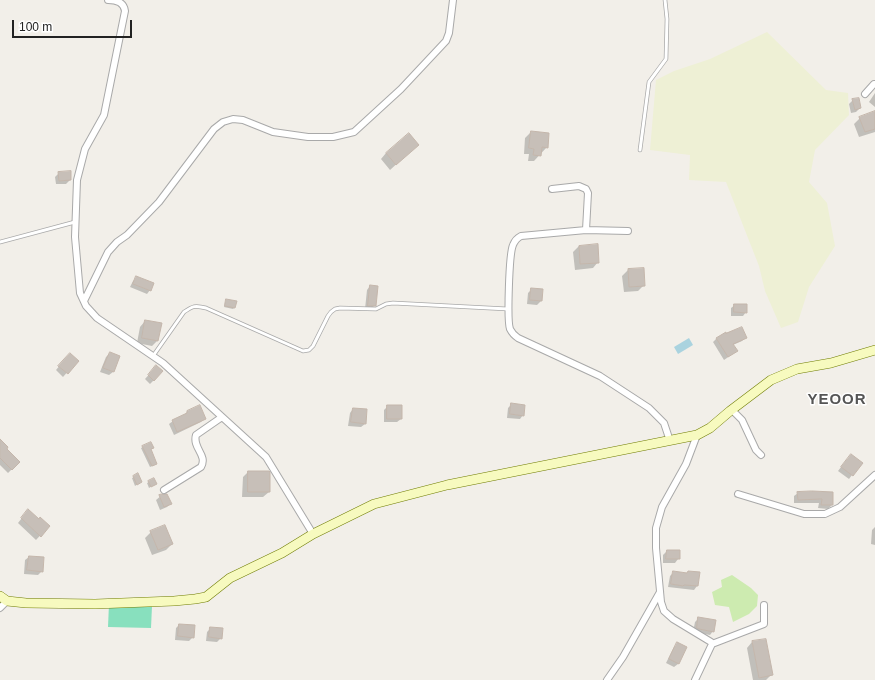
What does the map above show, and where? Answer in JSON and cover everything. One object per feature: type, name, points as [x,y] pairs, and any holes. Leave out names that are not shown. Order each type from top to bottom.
[{"type":"street","points":[[108,0],[115,0],[121,3],[124,6],[125,11],[104,115],[85,149],[77,180],[75,237],[80,293],[86,306],[97,318],[163,363],[266,457],[313,534]]},
{"type":"street","points":[[84,302],[108,252],[159,202],[214,129],[223,122],[233,119],[243,120],[274,132],[308,137],[332,137],[354,132],[401,89],[446,41],[450,33],[453,0]]},
{"type":"street","points":[[865,94],[875,84]]},
{"type":"street","points":[[552,189],[579,186],[586,189],[588,193],[586,230]]},
{"type":"street","points":[[628,231],[586,230],[521,236],[516,239],[511,254],[508,309],[509,328],[512,334],[518,338],[600,376],[649,408],[664,423],[670,441]]},
{"type":"street","points":[[0,608],[3,599],[26,603],[95,604],[174,601],[206,597],[230,578],[282,553],[313,534],[374,504],[447,485],[697,436],[710,428],[771,380],[797,369],[832,363],[875,350]]},
{"type":"street","points":[[732,410],[742,420],[756,450],[761,455]]},
{"type":"street","points":[[164,490],[201,467],[203,461],[195,443],[196,435],[222,417]]},
{"type":"street","points":[[697,436],[686,464],[662,507],[656,528],[656,548],[661,602],[664,611],[673,619],[712,644]]},
{"type":"street","points":[[738,494],[804,514],[825,514],[840,507],[875,475]]},
{"type":"street","points":[[607,680],[623,657],[660,592]]},
{"type":"street","points":[[695,680],[712,644],[764,624],[764,605]]},
{"type":"lane","points":[[640,150],[649,82],[666,59],[667,19],[665,0]]},
{"type":"lane","points":[[0,242],[76,222]]},
{"type":"lane","points":[[153,356],[184,312],[191,307],[198,306],[206,308],[303,350],[309,350],[313,346],[328,316],[335,309],[340,308],[376,309],[386,304],[393,303],[508,309]]},
{"type":"green space","points":[[767,32],[826,90],[848,93],[849,115],[815,150],[809,182],[827,203],[835,246],[809,287],[798,322],[781,328],[765,291],[759,266],[726,182],[689,180],[690,155],[650,150],[656,80],[674,71],[710,59]]},
{"type":"green space","points":[[732,575],[751,588],[758,595],[757,606],[749,614],[733,622],[729,607],[715,605],[712,592],[722,587],[721,580]]},
{"type":"green space","points":[[109,604],[152,606],[151,628],[108,627]]},
{"type":"water","points":[[689,338],[693,345],[678,354],[674,347]]},
{"type":"building","points":[[859,98],[861,108],[855,110],[852,99]]},
{"type":"building","points":[[875,111],[875,129],[865,132],[859,117]]},
{"type":"building","points":[[531,131],[549,133],[548,148],[542,147],[541,156],[533,155],[534,149],[529,148]]},
{"type":"building","points":[[409,133],[419,145],[396,165],[386,153]]},
{"type":"building","points":[[71,171],[71,180],[59,181],[58,172]]},
{"type":"building","points":[[598,244],[599,263],[580,264],[579,246]]},
{"type":"building","points":[[644,268],[645,286],[629,287],[628,269]]},
{"type":"building","points":[[136,276],[154,283],[151,291],[133,284]]},
{"type":"building","points":[[370,285],[378,286],[376,306],[368,306]]},
{"type":"building","points":[[531,288],[543,289],[542,301],[530,300]]},
{"type":"building","points":[[226,299],[237,301],[235,308],[225,306]]},
{"type":"building","points":[[734,304],[747,304],[747,313],[734,312]]},
{"type":"building","points":[[145,320],[162,323],[158,341],[142,338]]},
{"type":"building","points":[[742,327],[747,338],[733,344],[738,351],[728,357],[716,338],[726,332]]},
{"type":"building","points":[[110,352],[120,356],[114,372],[103,368]]},
{"type":"building","points":[[70,353],[79,361],[68,374],[58,366]]},
{"type":"building","points":[[156,365],[163,371],[154,381],[148,375]]},
{"type":"building","points":[[511,403],[525,405],[524,416],[510,414]]},
{"type":"building","points":[[200,405],[206,419],[177,432],[172,420]]},
{"type":"building","points":[[387,405],[402,405],[402,419],[387,419]]},
{"type":"building","points":[[353,408],[367,409],[366,424],[351,422]]},
{"type":"building","points":[[0,439],[8,447],[7,449],[20,462],[12,470],[0,458]]},
{"type":"building","points":[[151,442],[154,448],[151,449],[157,464],[152,466],[142,446]]},
{"type":"building","points":[[851,454],[863,463],[853,476],[841,467]]},
{"type":"building","points":[[248,471],[269,471],[270,492],[248,492]]},
{"type":"building","points":[[138,473],[142,482],[137,485],[133,476]]},
{"type":"building","points":[[154,478],[157,484],[151,487],[148,481]]},
{"type":"building","points":[[797,492],[833,492],[833,505],[821,505],[822,499],[798,500]]},
{"type":"building","points":[[167,494],[172,504],[164,507],[159,495]]},
{"type":"building","points":[[28,509],[50,526],[41,537],[21,518]]},
{"type":"building","points":[[165,525],[173,544],[158,550],[150,531]]},
{"type":"building","points":[[667,550],[680,550],[680,559],[666,559]]},
{"type":"building","points":[[29,556],[44,557],[43,572],[27,570]]},
{"type":"building","points":[[673,571],[687,573],[688,571],[700,572],[698,586],[671,584]]},
{"type":"building","points":[[698,617],[716,620],[714,632],[697,628]]},
{"type":"building","points":[[179,624],[195,625],[194,638],[178,636]]},
{"type":"building","points":[[210,627],[223,628],[222,639],[209,637]]},
{"type":"building","points":[[766,639],[773,675],[759,678],[752,641]]},
{"type":"building","points":[[677,642],[687,647],[679,664],[669,659]]},
{"type":"district","name":"YEOOR","points":[[837,400]]}]
